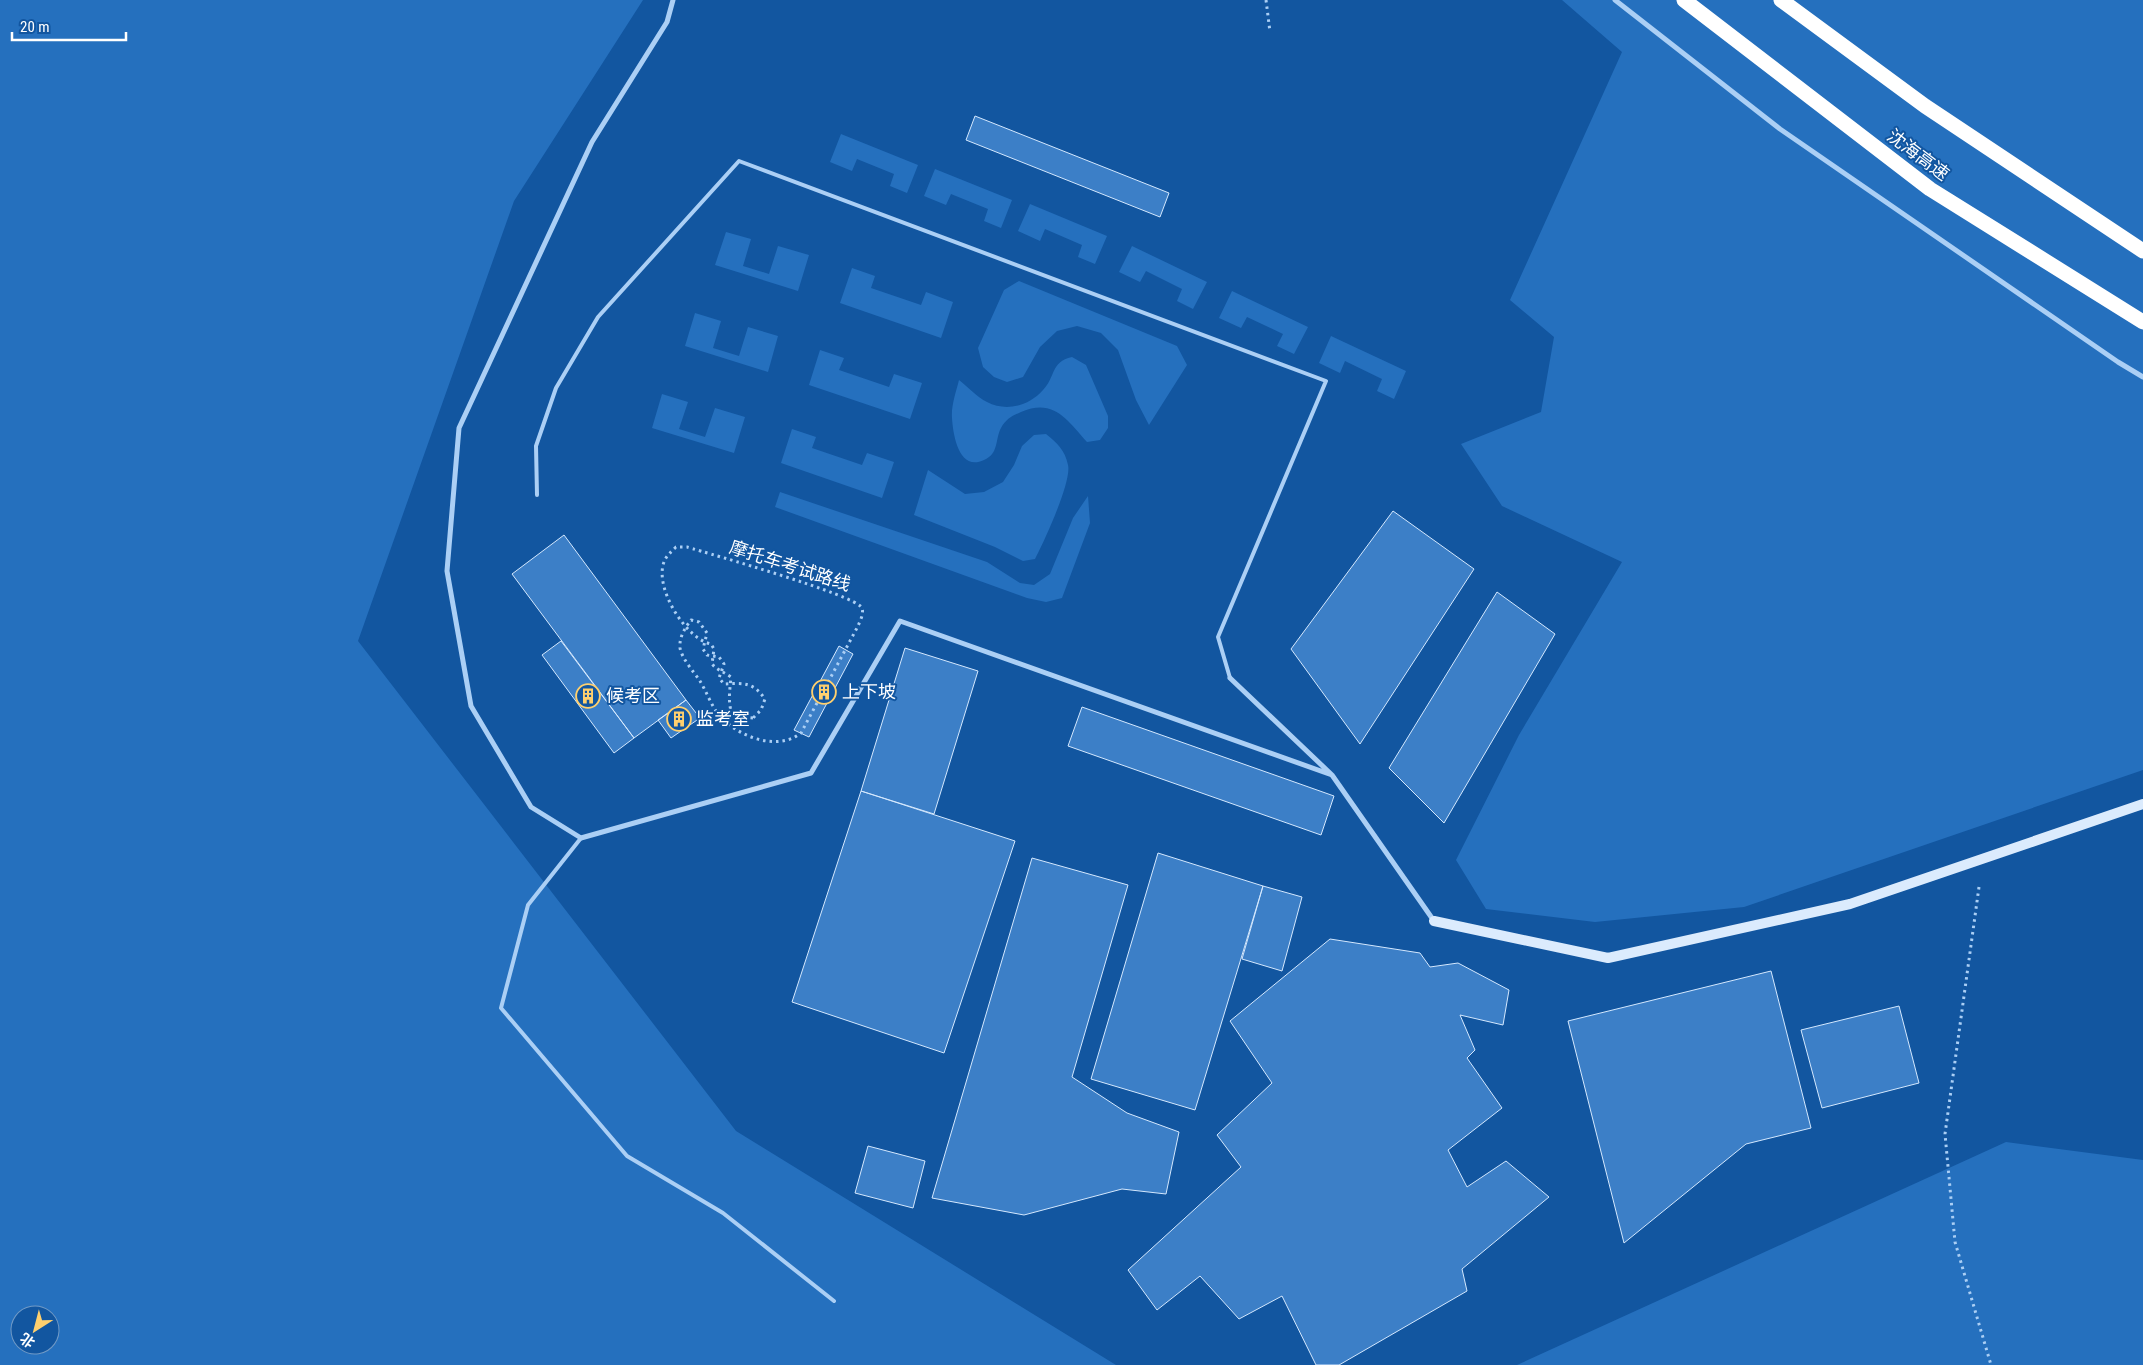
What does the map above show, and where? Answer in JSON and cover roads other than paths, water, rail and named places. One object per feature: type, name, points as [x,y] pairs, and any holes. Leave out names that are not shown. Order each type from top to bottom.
[{"type":"highway","name":"沈海高速","points":[[1684,0],[1930,189],[2143,322]]},
{"type":"highway","points":[[1781,0],[1925,106],[2143,251]]},
{"type":"street","points":[[673,0],[667,22],[592,142],[459,428],[447,571],[471,706],[531,808],[580,838],[811,772],[900,621],[1332,776]]},
{"type":"street","points":[[1615,0],[1780,129],[2118,362],[2143,377]]},
{"type":"street","points":[[1230,678],[1332,776],[1434,921],[1608,958],[1850,904],[2143,804]]},
{"type":"lane","points":[[537,495],[536,446],[544,422],[556,388],[598,317],[739,161],[1326,381],[1218,637],[1230,678]]},
{"type":"lane","points":[[580,838],[528,905],[501,1008],[627,1156],[723,1213],[834,1301]]},
{"type":"place","name":"上下坡","points":[[824,692]]},
{"type":"place","name":"候考区","points":[[588,696]]},
{"type":"place","name":"监考室","points":[[679,719]]}]
